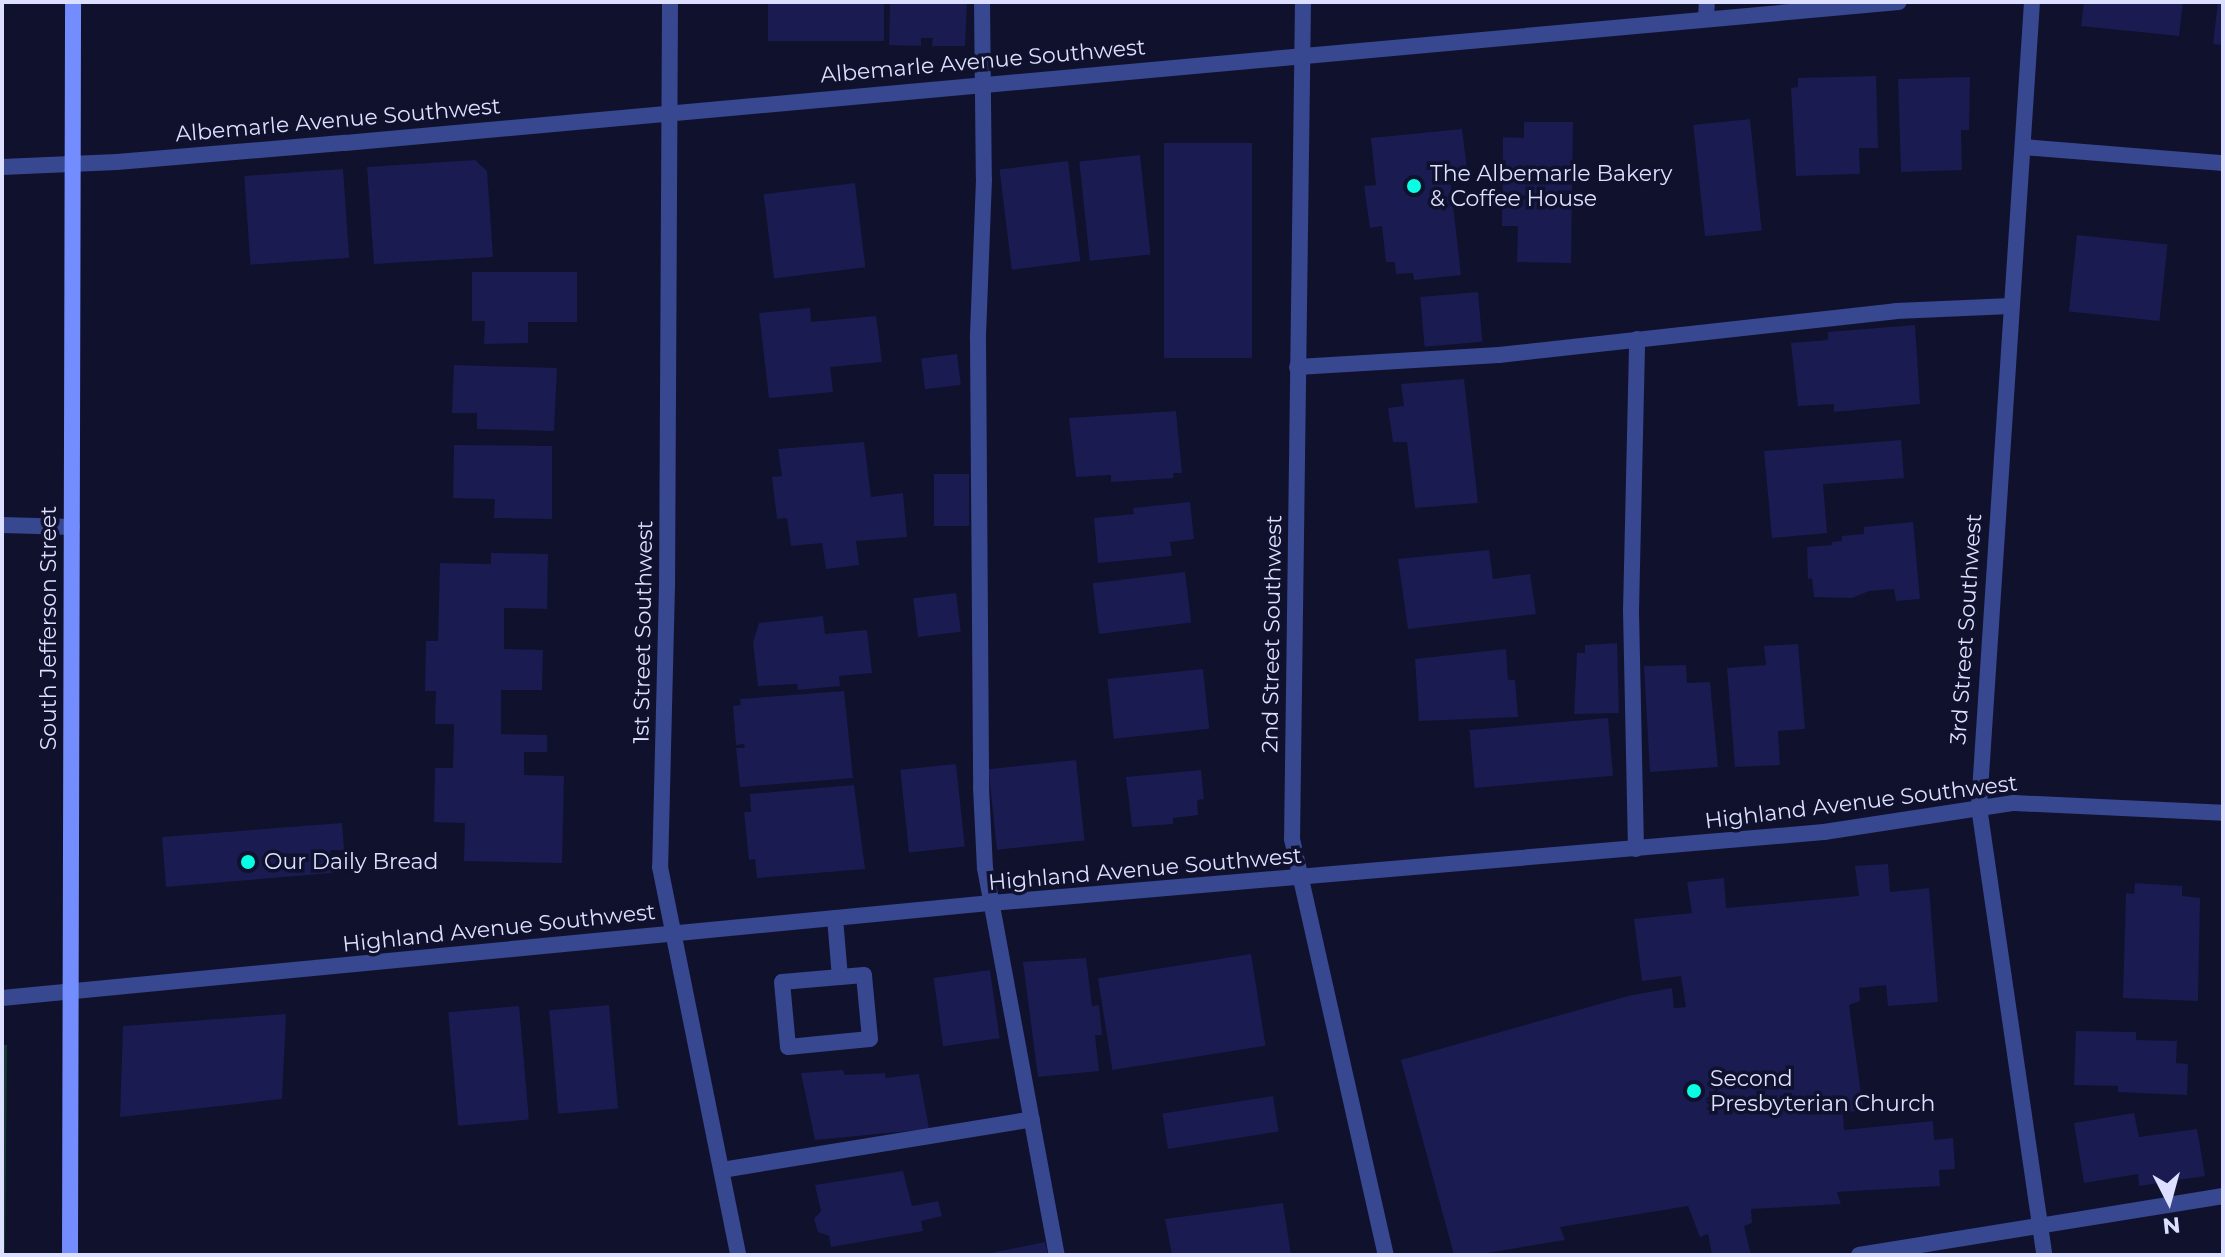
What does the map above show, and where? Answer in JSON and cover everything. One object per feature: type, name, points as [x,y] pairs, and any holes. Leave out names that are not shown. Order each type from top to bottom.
[{"type":"main road","name":"South Jefferson Street","points":[[70,1255],[73,2]]},
{"type":"street","name":"1st Street Southwest","points":[[670,2],[667,586],[660,867],[738,1255]]},
{"type":"street","points":[[982,2],[984,179],[978,338],[981,787],[991,903],[1057,1255]]},
{"type":"street","name":"2nd Street Southwest","points":[[1303,2],[1292,839],[1298,879],[1386,1255]]},
{"type":"street","name":"Albemarle Avenue Southwest","points":[[2,167],[345,143],[1302,55],[1706,11],[1899,2]]},
{"type":"street","name":"3rd Street Southwest","points":[[2032,2],[1979,807],[2044,1255]]},
{"type":"street","points":[[2023,147],[2223,163]]},
{"type":"street","points":[[1297,367],[1499,355],[1896,311],[2011,306]]},
{"type":"street","points":[[1636,849],[1631,611],[1637,339]]},
{"type":"street","points":[[2,525],[72,527]]},
{"type":"street","name":"Highland Avenue Southwest","points":[[2,998],[991,903],[1298,879],[1839,830],[2014,803],[2223,813]]},
{"type":"street","points":[[835,918],[840,977]]},
{"type":"street","points":[[864,975],[870,1039],[788,1047],[782,982],[840,977],[864,975]]},
{"type":"street","points":[[722,1170],[1032,1119]]},
{"type":"street","points":[[1859,1255],[2223,1196]]},
{"type":"green space","points":[[2,1045],[7,1045],[5,1255],[2,1255]]},
{"type":"building","points":[[768,2],[884,2],[884,41],[768,41]]},
{"type":"building","points":[[890,2],[967,2],[965,46],[932,46],[933,38],[921,38],[921,46],[889,45]]},
{"type":"building","points":[[2084,2],[2183,2],[2179,36],[2081,26]]},
{"type":"building","points":[[2218,2],[2223,2],[2223,45],[2213,44]]},
{"type":"building","points":[[1876,76],[1878,148],[1859,148],[1860,174],[1796,176],[1791,88],[1798,87],[1798,78]]},
{"type":"building","points":[[1970,77],[1969,130],[1961,130],[1962,170],[1901,172],[1898,79]]},
{"type":"building","points":[[1750,119],[1762,230],[1705,236],[1693,125]]},
{"type":"building","points":[[1524,122],[1573,122],[1571,263],[1517,262],[1518,226],[1502,226],[1503,137],[1524,138]]},
{"type":"building","points":[[1462,129],[1468,177],[1450,179],[1461,275],[1414,280],[1413,273],[1396,274],[1395,262],[1386,262],[1382,226],[1370,228],[1364,186],[1376,185],[1371,138]]},
{"type":"building","points":[[1164,143],[1252,143],[1252,358],[1164,358]]},
{"type":"building","points":[[1140,155],[1150,254],[1090,261],[1079,161]]},
{"type":"building","points":[[475,160],[487,171],[493,257],[374,264],[367,167]]},
{"type":"building","points":[[1068,161],[1080,261],[1012,270],[1000,169]]},
{"type":"building","points":[[343,169],[349,258],[250,265],[244,176]]},
{"type":"building","points":[[855,183],[865,267],[774,279],[764,194]]},
{"type":"building","points":[[2077,235],[2168,245],[2159,321],[2069,312]]},
{"type":"building","points":[[472,272],[577,272],[577,322],[528,322],[528,343],[484,344],[485,321],[472,321]]},
{"type":"building","points":[[1478,292],[1482,342],[1425,347],[1420,297]]},
{"type":"building","points":[[810,308],[811,322],[876,316],[882,362],[830,367],[833,392],[769,398],[759,313]]},
{"type":"building","points":[[1915,325],[1920,404],[1834,412],[1834,404],[1798,406],[1791,343],[1828,340],[1828,332]]},
{"type":"building","points":[[957,354],[961,385],[925,389],[921,358]]},
{"type":"building","points":[[454,365],[557,368],[554,431],[477,429],[477,413],[452,413]]},
{"type":"building","points":[[1464,379],[1478,503],[1415,508],[1407,442],[1393,442],[1388,408],[1404,406],[1401,384]]},
{"type":"building","points":[[1176,411],[1182,473],[1173,473],[1174,478],[1111,482],[1111,475],[1076,477],[1069,418]]},
{"type":"building","points":[[1901,440],[1904,478],[1823,484],[1827,533],[1772,538],[1764,451]]},
{"type":"building","points":[[864,442],[871,497],[903,493],[907,537],[856,541],[859,565],[826,569],[822,543],[791,546],[787,518],[777,519],[772,477],[782,476],[778,449]]},
{"type":"building","points":[[454,445],[552,446],[552,519],[494,518],[495,499],[453,498]]},
{"type":"building","points":[[934,474],[969,474],[969,526],[934,526]]},
{"type":"building","points":[[1190,502],[1194,539],[1170,542],[1172,556],[1098,563],[1094,518],[1134,514],[1133,508]]},
{"type":"building","points":[[1913,522],[1920,599],[1896,601],[1894,589],[1869,591],[1852,598],[1814,597],[1812,578],[1808,579],[1807,547],[1832,545],[1832,542],[1842,541],[1842,536],[1864,534],[1864,527]]},
{"type":"building","points":[[1489,550],[1493,579],[1530,574],[1536,614],[1408,629],[1398,559]]},
{"type":"building","points":[[491,553],[548,554],[547,609],[504,608],[504,649],[543,650],[542,690],[501,690],[501,734],[547,735],[547,752],[524,752],[524,775],[564,776],[562,863],[464,861],[465,823],[434,822],[435,768],[453,768],[454,724],[435,724],[436,691],[425,691],[426,641],[438,641],[440,563],[491,564]]},
{"type":"building","points":[[1185,572],[1191,623],[1099,634],[1093,583]]},
{"type":"building","points":[[956,593],[961,632],[918,637],[913,598]]},
{"type":"building","points":[[823,616],[825,634],[867,630],[872,673],[839,676],[840,686],[798,690],[797,684],[758,686],[753,642],[759,623]]},
{"type":"building","points":[[1617,643],[1619,713],[1574,714],[1577,653],[1585,653],[1585,645]]},
{"type":"building","points":[[1798,644],[1805,729],[1778,731],[1780,765],[1735,767],[1727,668],[1766,665],[1764,646]]},
{"type":"building","points":[[1506,649],[1508,680],[1515,680],[1518,717],[1419,721],[1415,659]]},
{"type":"building","points":[[1686,665],[1687,683],[1710,682],[1718,767],[1650,772],[1644,666]]},
{"type":"building","points":[[1203,669],[1209,729],[1114,739],[1108,679]]},
{"type":"building","points":[[844,691],[853,778],[740,787],[736,748],[745,748],[744,744],[736,745],[733,706],[741,705],[740,699]]},
{"type":"building","points":[[1608,718],[1613,776],[1475,788],[1470,730]]},
{"type":"building","points":[[1076,760],[1084,841],[997,850],[988,769]]},
{"type":"building","points":[[956,764],[965,847],[909,852],[900,770]]},
{"type":"building","points":[[1201,770],[1204,799],[1197,800],[1198,815],[1173,818],[1173,824],[1132,827],[1126,777]]},
{"type":"building","points":[[854,785],[865,869],[757,878],[755,859],[749,860],[744,812],[751,812],[750,794]]},
{"type":"building","name":"Our Daily Bread","points":[[342,823],[344,850],[330,850],[332,873],[166,887],[162,837]]},
{"type":"building","points":[[1888,864],[1890,892],[1929,888],[1938,1002],[1888,1006],[1886,985],[1859,988],[1860,1001],[1849,1005],[1863,1109],[1843,1114],[1844,1130],[1933,1121],[1934,1140],[1953,1138],[1955,1169],[1939,1170],[1940,1186],[1837,1192],[1841,1204],[1751,1209],[1752,1223],[1744,1226],[1751,1255],[1712,1255],[1708,1234],[1700,1237],[1688,1206],[1560,1227],[1565,1240],[1475,1255],[1454,1255],[1401,1060],[1628,996],[1672,988],[1674,1008],[1686,1007],[1681,976],[1642,981],[1634,919],[1692,913],[1687,882],[1724,878],[1726,908],[1859,896],[1855,866]]},
{"type":"building","points":[[2135,883],[2182,886],[2182,896],[2200,898],[2198,1001],[2123,998],[2126,893],[2134,894]]},
{"type":"building","points":[[1251,954],[1266,1046],[1112,1070],[1098,978]]},
{"type":"building","points":[[1086,958],[1092,1006],[1099,1005],[1102,1035],[1095,1035],[1099,1071],[1038,1077],[1023,962]]},
{"type":"building","points":[[990,970],[1000,1038],[943,1046],[934,978]]},
{"type":"building","points":[[609,1005],[618,1109],[558,1114],[549,1010]]},
{"type":"building","points":[[519,1006],[529,1120],[458,1126],[448,1012]]},
{"type":"building","points":[[286,1014],[282,1099],[120,1117],[123,1026]]},
{"type":"building","points":[[2076,1031],[2136,1032],[2136,1040],[2177,1041],[2176,1063],[2188,1064],[2187,1095],[2118,1092],[2118,1086],[2074,1085]]},
{"type":"building","points":[[843,1070],[845,1075],[885,1073],[886,1078],[919,1074],[929,1129],[815,1140],[801,1073]]},
{"type":"building","points":[[1273,1096],[1279,1132],[1168,1149],[1162,1114]]},
{"type":"building","points":[[2134,1113],[2139,1137],[2197,1129],[2205,1176],[2139,1186],[2138,1174],[2084,1183],[2074,1123]]},
{"type":"building","points":[[903,1171],[912,1206],[938,1201],[942,1216],[921,1221],[923,1231],[831,1247],[829,1236],[818,1232],[814,1219],[821,1211],[815,1185]]},
{"type":"building","points":[[1283,1203],[1291,1255],[1172,1255],[1165,1219]]},
{"type":"building","points":[[1045,1242],[1048,1255],[986,1255],[986,1254]]},
{"type":"place","name":"The Albemarle Bakery & Coffee House","points":[[1414,186]]},
{"type":"place","name":"Our Daily Bread","points":[[248,862]]},
{"type":"place","name":"Second Presbyterian Church","points":[[1694,1091]]}]
